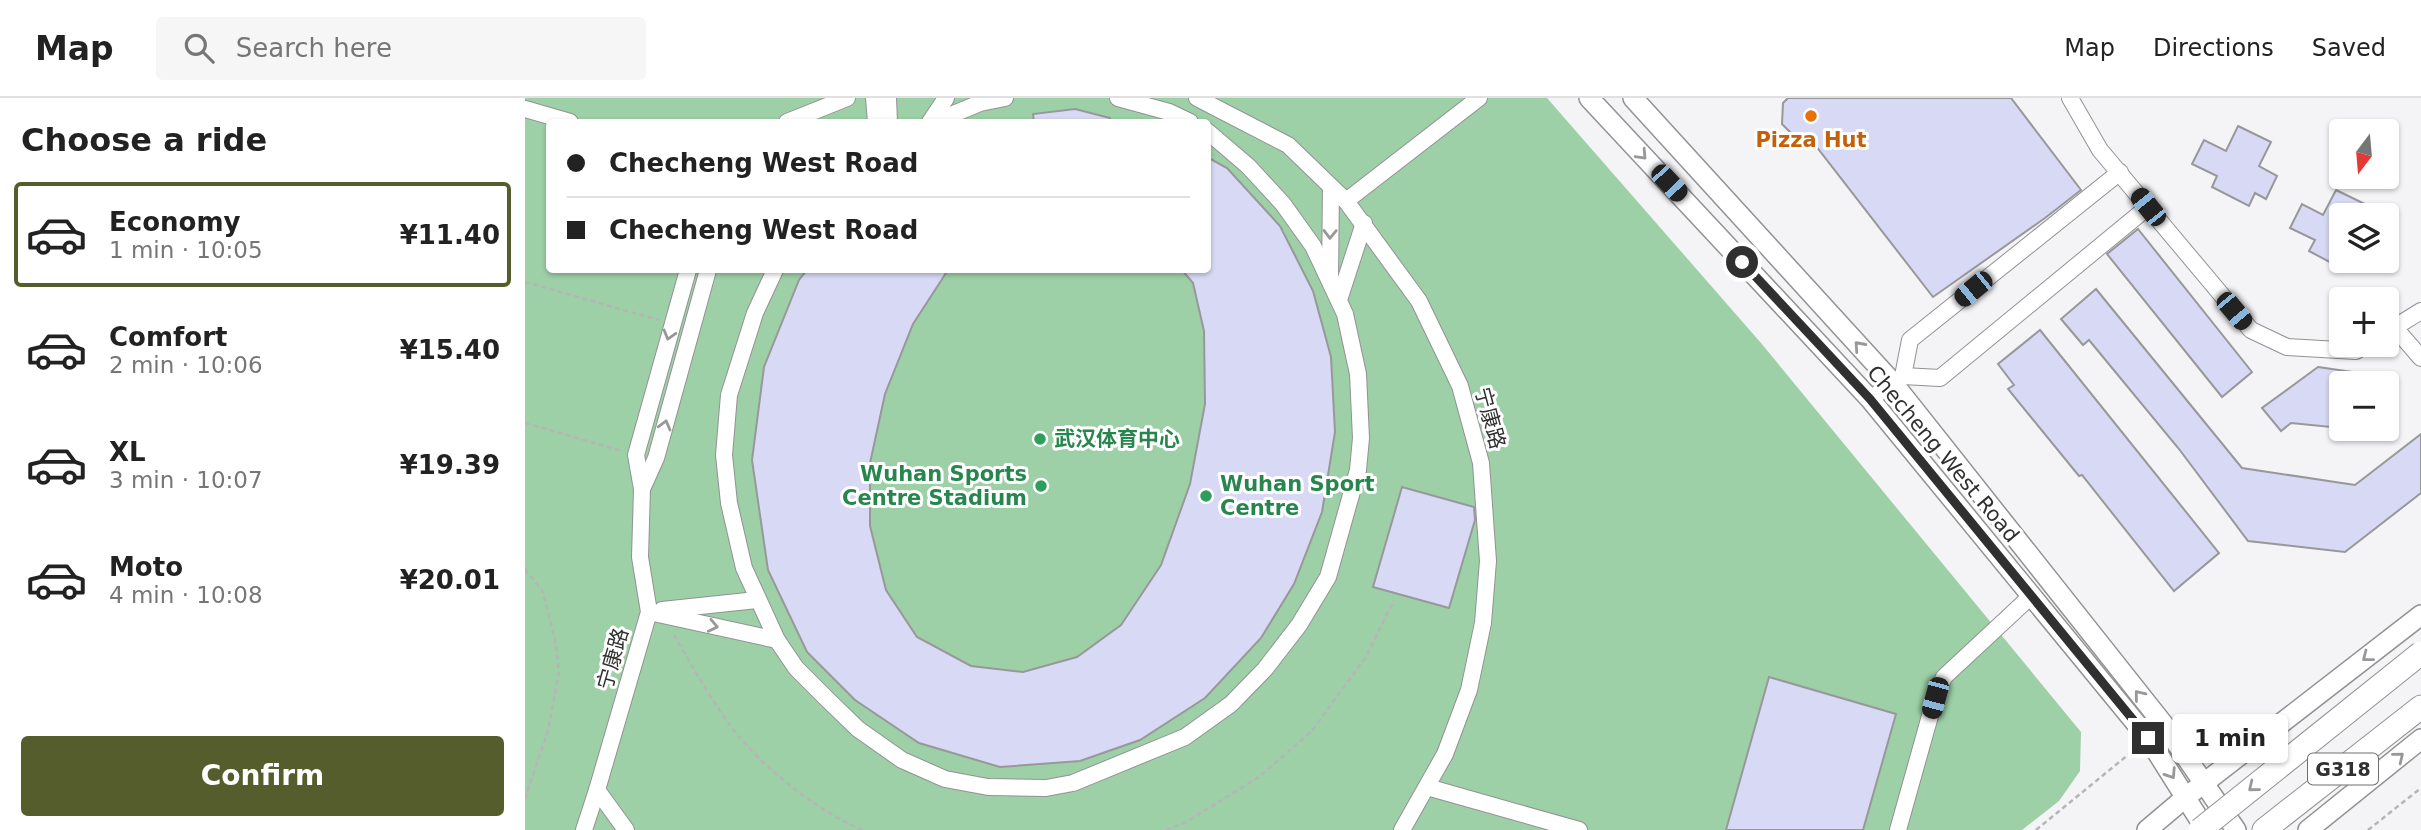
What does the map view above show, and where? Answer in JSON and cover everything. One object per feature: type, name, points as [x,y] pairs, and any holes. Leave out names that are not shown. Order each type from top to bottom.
[{"type":"highway","name":"G318","points":[[2200,830],[2421,653]]},
{"type":"highway","name":"G318","points":[[2265,830],[2421,707]]},
{"type":"main road","name":"Checheng West Road","points":[[1589,98],[1870,399],[2148,738],[2206,830]]},
{"type":"main road","name":"Checheng West Road","points":[[1633,98],[1898,380],[2164,726],[2236,830]]},
{"type":"main road","points":[[2147,830],[2421,615]]},
{"type":"main road","points":[[2308,830],[2421,739]]},
{"type":"street","points":[[794,119],[847,98]]},
{"type":"street","points":[[874,98],[876,119]]},
{"type":"street","points":[[888,98],[889,119]]},
{"type":"street","points":[[934,119],[946,98]]},
{"type":"street","points":[[940,119],[981,103],[1005,98]]},
{"type":"street","points":[[1118,98],[1169,112],[1183,119]]},
{"type":"street","points":[[1346,201],[1479,98]]},
{"type":"street","points":[[2070,98],[2100,150],[2251,330],[2287,347],[2329,349]]},
{"type":"street","points":[[1204,101],[1237,156]]},
{"type":"street","name":"宁康路","points":[[1204,101],[1288,145],[1346,201],[1364,223],[1419,301],[1460,386],[1481,463],[1487,561],[1483,623],[1469,690],[1445,754],[1402,830]]},
{"type":"street","points":[[525,109],[560,119]]},
{"type":"street","points":[[774,273],[755,313],[729,395],[724,455],[729,503],[744,568],[777,640],[796,668],[858,729],[902,760],[945,779],[988,787],[1046,788],[1073,783],[1185,737],[1231,704],[1265,670],[1299,625],[1328,577],[1358,470],[1361,438],[1358,374],[1345,313],[1313,246],[1283,204],[1237,156],[1211,134]]},
{"type":"street","points":[[1898,380],[1910,340],[2120,172]]},
{"type":"street","points":[[1330,282],[1331,187]]},
{"type":"street","points":[[1870,399],[1898,380],[1940,378],[2148,207]]},
{"type":"street","points":[[1339,300],[1364,223]]},
{"type":"street","points":[[642,489],[636,454],[687,273]]},
{"type":"street","points":[[642,489],[656,458],[707,273]]},
{"type":"street","points":[[2399,325],[2421,311]]},
{"type":"street","points":[[2399,337],[2421,358]]},
{"type":"street","name":"宁康路","points":[[584,830],[656,613],[640,557],[642,489]]},
{"type":"street","points":[[1898,830],[1935,698],[1944,677],[2031,597]]},
{"type":"street","points":[[656,613],[757,600]]},
{"type":"street","points":[[656,613],[777,640]]},
{"type":"street","points":[[1427,787],[1579,830]]},
{"type":"street","points":[[597,790],[626,830]]},
{"type":"path","points":[[525,282],[673,323]]},
{"type":"path","points":[[525,423],[636,454]]},
{"type":"path","points":[[525,569],[543,592],[555,640],[559,672],[548,731],[525,798]]},
{"type":"path","points":[[1166,830],[1186,822],[1259,777],[1311,732],[1366,657],[1394,600]]},
{"type":"path","points":[[656,613],[741,739],[787,783],[862,830]]},
{"type":"path","points":[[2036,830],[2148,738]]},
{"type":"path","points":[[2368,830],[2421,788]]},
{"type":"green space","name":"Wuhan Sport Centre","points":[[525,98],[1547,98],[1761,343],[2081,732],[2080,771],[2059,801],[2022,830],[525,830]]},
{"type":"building","points":[[1788,98],[2011,98],[2081,190],[1933,297],[1812,141],[1795,137],[1782,124],[1783,103]]},
{"type":"building","points":[[1075,109],[1110,119],[1034,119],[1033,114]]},
{"type":"building","points":[[2238,126],[2271,142],[2259,166],[2277,176],[2266,199],[2255,193],[2249,206],[2212,187],[2217,176],[2192,164],[2204,140],[2226,151]]},
{"type":"building","points":[[1211,159],[1227,168],[1280,226],[1313,291],[1331,357],[1335,432],[1322,512],[1294,584],[1261,638],[1205,698],[1140,740],[1080,761],[1000,767],[919,743],[855,700],[807,652],[768,570],[752,460],[764,367],[799,280],[805,273],[946,273],[913,324],[885,394],[870,463],[870,526],[886,590],[917,637],[971,666],[1023,672],[1077,657],[1121,625],[1161,565],[1190,484],[1205,404],[1204,331],[1193,283],[1185,273],[1211,273]]},
{"type":"building","points":[[2336,190],[2363,203],[2329,203]]},
{"type":"building","points":[[2329,203],[2329,262],[2309,251],[2315,240],[2290,228],[2302,204],[2323,215]]},
{"type":"building","points":[[2138,229],[2252,372],[2222,397],[2107,254]]},
{"type":"building","points":[[2096,289],[2242,468],[2355,485],[2421,434],[2421,493],[2345,552],[2248,541],[2179,449],[2089,340],[2083,345],[2061,319]]},
{"type":"building","points":[[2040,330],[2219,553],[2174,591],[2082,475],[2079,476],[2008,389],[2014,385],[1998,364]]},
{"type":"building","points":[[2318,367],[2346,371],[2329,371],[2329,427],[2291,423],[2281,431],[2262,408]]},
{"type":"building","points":[[1402,487],[1474,507],[1475,520],[1449,608],[1373,587]]},
{"type":"building","points":[[1769,677],[1896,714],[1863,830],[1726,830]]},
{"type":"place","name":"Pizza Hut","points":[[1811,116]]},
{"type":"place","name":"武汉体育中心","points":[[1040,439]]},
{"type":"place","name":"Wuhan Sports Centre Stadium","points":[[1041,486]]},
{"type":"place","name":"Wuhan Sport Centre","points":[[1206,496]]},
{"type":"route","points":[[1742,262],[1870,399],[2148,738]]}]
